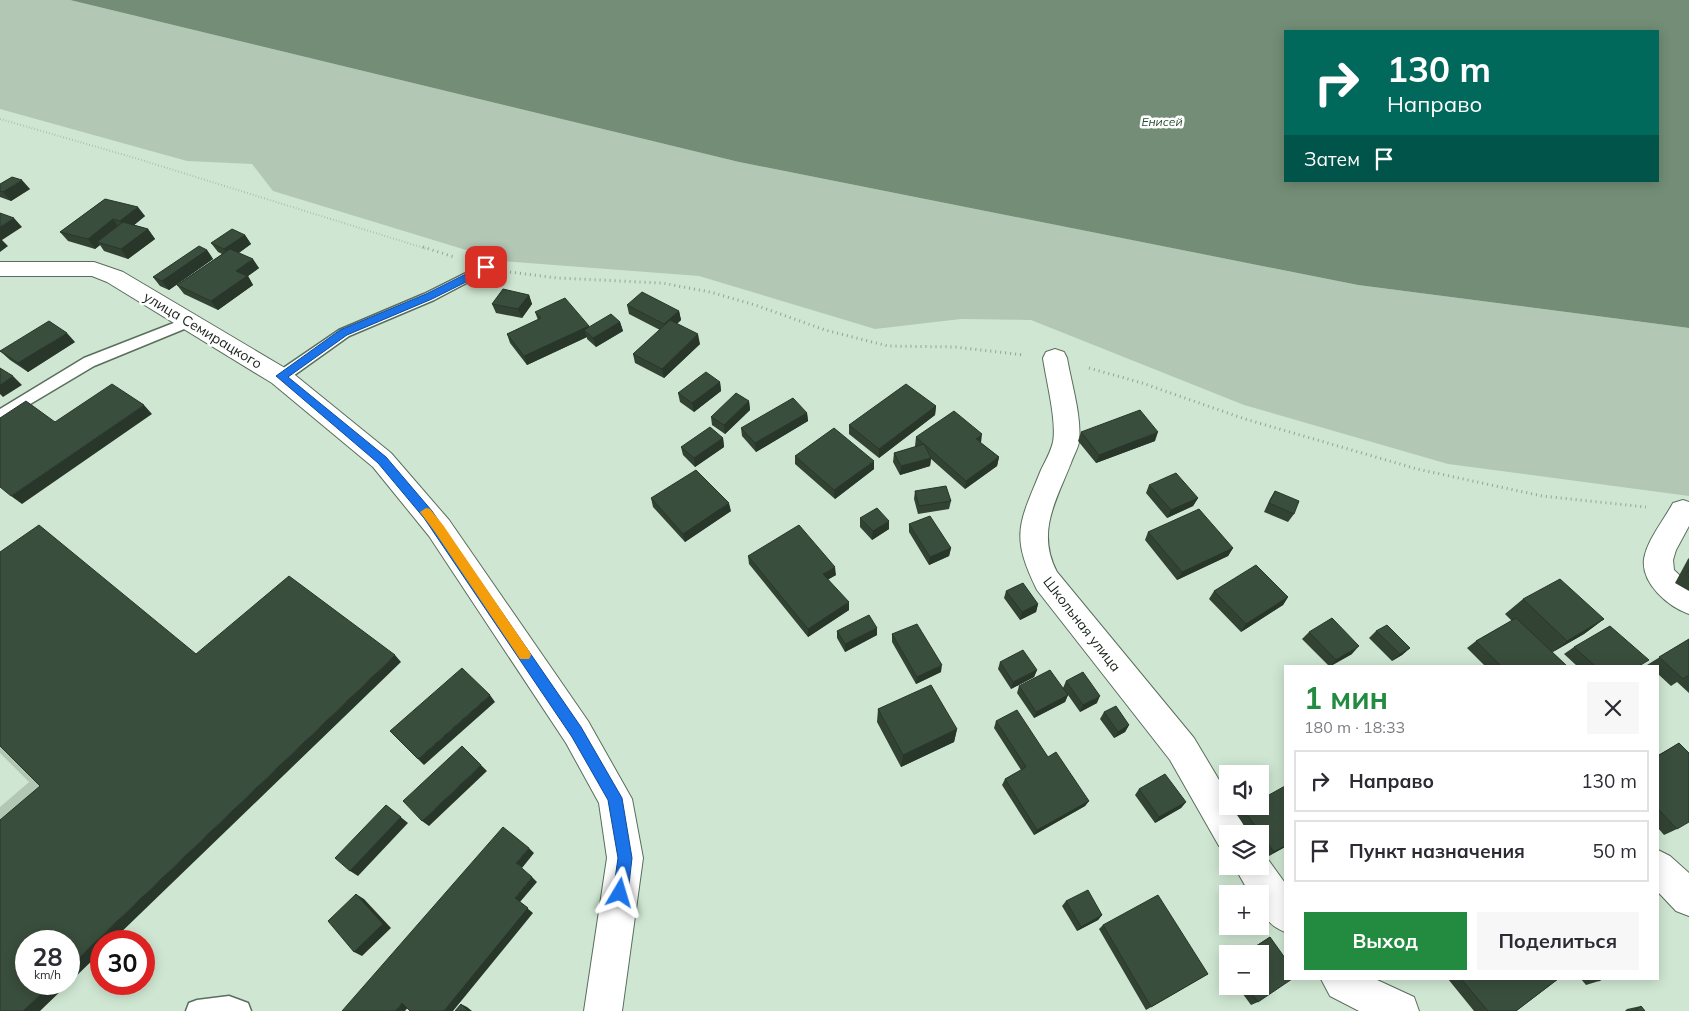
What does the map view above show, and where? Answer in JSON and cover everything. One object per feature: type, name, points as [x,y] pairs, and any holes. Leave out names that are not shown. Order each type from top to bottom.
[{"type":"street","name":"улица Семирацкого","points":[[0,269],[94,269],[115,278],[281,376],[382,460],[439,528],[577,732],[615,798],[625,858],[603,1011]]},
{"type":"street","name":"Школьная улица","points":[[1055,358],[1064,412],[1066,442],[1034,522],[1032,536],[1040,568],[1047,581],[1182,750],[1227,825]]},
{"type":"street","points":[[1683,511],[1657,560],[1658,572],[1662,580],[1689,601]]},
{"type":"street","points":[[1659,869],[1689,898]]},
{"type":"street","points":[[1258,875],[1284,913]]},
{"type":"street","points":[[1341,980],[1400,1011]]},
{"type":"lane","points":[[281,376],[344,333],[429,297],[486,267]]},
{"type":"lane","points":[[0,416],[89,362],[188,322]]},
{"type":"lane","points":[[197,1011],[229,1007],[240,1011]]},
{"type":"path","points":[[0,120],[154,164],[486,267],[548,277],[662,283],[710,292],[755,305],[826,330],[888,346],[955,347],[1055,358],[1142,383],[1246,419],[1417,469],[1542,496],[1683,511]]},
{"type":"shaded area","points":[[0,0],[70,0],[739,162],[1358,285],[1689,328],[1689,496],[1448,464],[1244,405],[1031,320],[961,319],[875,329],[699,276],[502,261],[273,191],[252,164],[187,161],[0,109]]},
{"type":"shaded area","points":[[0,740],[52,791],[0,836],[0,807],[29,782],[0,753]]},
{"type":"water","name":"Енисей","points":[[70,0],[1689,0],[1689,328],[1358,285],[739,162]]},
{"type":"building","points":[[12,177],[22,180],[3,192],[0,191],[0,184]]},
{"type":"building","points":[[105,199],[138,207],[120,221],[113,219],[88,239],[60,232]]},
{"type":"building","points":[[0,213],[14,218],[0,227]]},
{"type":"building","points":[[123,222],[148,229],[121,249],[97,242]]},
{"type":"building","points":[[232,229],[245,235],[224,249],[211,243]]},
{"type":"building","points":[[199,246],[207,250],[162,281],[153,277]]},
{"type":"building","points":[[230,249],[253,259],[236,271],[247,276],[211,301],[177,285]]},
{"type":"building","points":[[503,289],[529,295],[518,309],[492,304]]},
{"type":"building","points":[[642,292],[679,311],[664,324],[627,305]]},
{"type":"building","points":[[565,298],[589,326],[524,356],[507,334],[541,318],[535,312]]},
{"type":"building","points":[[611,314],[620,322],[593,338],[584,330]]},
{"type":"building","points":[[670,320],[698,334],[662,369],[633,354]]},
{"type":"building","points":[[49,321],[67,333],[18,363],[0,351]]},
{"type":"building","points":[[0,368],[13,376],[0,385]]},
{"type":"building","points":[[706,372],[720,382],[692,403],[678,393]]},
{"type":"building","points":[[112,384],[144,405],[11,496],[0,487],[0,418],[26,401],[55,422]]},
{"type":"building","points":[[906,384],[936,406],[879,449],[849,425]]},
{"type":"building","points":[[736,393],[749,401],[724,425],[711,417]]},
{"type":"building","points":[[793,398],[807,413],[755,443],[741,428]]},
{"type":"building","points":[[1140,410],[1158,432],[1099,455],[1081,432]]},
{"type":"building","points":[[954,411],[982,434],[976,439],[999,457],[966,481],[916,437]]},
{"type":"building","points":[[710,427],[723,438],[694,458],[681,447]]},
{"type":"building","points":[[834,428],[874,461],[834,490],[795,456]]},
{"type":"building","points":[[924,444],[931,458],[901,466],[894,453]]},
{"type":"building","points":[[696,470],[729,503],[683,534],[651,498]]},
{"type":"building","points":[[1176,473],[1198,498],[1171,510],[1149,485]]},
{"type":"building","points":[[946,486],[951,501],[919,506],[915,491]]},
{"type":"building","points":[[1275,491],[1299,501],[1294,514],[1269,503]]},
{"type":"building","points":[[877,508],[889,521],[873,531],[860,518]]},
{"type":"building","points":[[1199,509],[1233,548],[1182,572],[1148,532]]},
{"type":"building","points":[[930,516],[951,548],[930,557],[909,524]]},
{"type":"building","points":[[39,525],[196,654],[289,576],[395,655],[108,930],[90,930],[90,947],[80,956],[80,930],[15,930],[15,995],[40,995],[23,1011],[0,1011],[0,820],[40,786],[0,746],[0,552]]},
{"type":"building","points":[[799,525],[835,567],[823,574],[849,602],[808,629],[748,556]]},
{"type":"building","points":[[1256,565],[1288,597],[1246,624],[1214,591]]},
{"type":"building","points":[[1560,579],[1604,619],[1567,641],[1523,599]]},
{"type":"building","points":[[1023,583],[1038,604],[1022,612],[1006,591]]},
{"type":"building","points":[[869,615],[877,628],[845,644],[837,631]]},
{"type":"building","points":[[1332,618],[1359,646],[1336,660],[1309,632]]},
{"type":"building","points":[[1516,618],[1566,665],[1500,665],[1476,641]]},
{"type":"building","points":[[917,624],[942,665],[917,677],[892,634]]},
{"type":"building","points":[[1387,625],[1410,648],[1400,654],[1376,631]]},
{"type":"building","points":[[1610,626],[1649,660],[1641,665],[1594,665],[1574,647]]},
{"type":"building","points":[[1689,639],[1689,675],[1683,679],[1659,657]]},
{"type":"building","points":[[1023,650],[1037,670],[1013,682],[1000,662]]},
{"type":"building","points":[[462,668],[490,695],[418,759],[390,731]]},
{"type":"building","points":[[1050,670],[1068,695],[1036,712],[1019,686]]},
{"type":"building","points":[[1083,672],[1100,696],[1083,705],[1066,681]]},
{"type":"building","points":[[931,685],[957,729],[903,755],[878,709]]},
{"type":"building","points":[[1116,706],[1129,725],[1118,732],[1104,712]]},
{"type":"building","points":[[1017,710],[1048,757],[1056,752],[1089,801],[1037,830],[1005,779],[1026,767],[996,721]]},
{"type":"building","points":[[1679,743],[1689,753],[1689,822],[1677,829],[1659,810],[1659,755]]},
{"type":"building","points":[[462,746],[481,765],[422,821],[403,801]]},
{"type":"building","points":[[1165,774],[1186,802],[1159,817],[1139,789]]},
{"type":"building","points":[[1284,787],[1284,847],[1274,852],[1269,845],[1269,825],[1255,825],[1247,815],[1269,815],[1269,795]]},
{"type":"building","points":[[386,805],[401,817],[350,871],[335,858]]},
{"type":"building","points":[[503,827],[529,848],[516,863],[532,877],[515,898],[528,908],[444,1011],[410,1011],[402,1003],[395,1011],[342,1011]]},
{"type":"building","points":[[1088,890],[1102,915],[1081,927],[1066,901]]},
{"type":"building","points":[[356,894],[383,924],[354,952],[328,921]]},
{"type":"building","points":[[1158,895],[1208,974],[1151,1007],[1103,925]]},
{"type":"building","points":[[1270,937],[1284,957],[1284,980],[1291,980],[1269,995],[1269,945],[1258,945]]},
{"type":"building","points":[[1462,980],[1557,980],[1516,1011],[1488,1011]]},
{"type":"building","points":[[1253,995],[1268,995],[1258,1002]]},
{"type":"building","points":[[461,1004],[468,1011],[455,1011]]},
{"type":"building","points":[[1641,1006],[1645,1011],[1635,1011]]},
{"type":"slow traffic","points":[[426,512],[439,528],[525,655]]},
{"type":"route","points":[[486,267],[429,297],[344,333],[281,376],[382,460],[439,528],[577,732],[615,798],[625,858],[620,893]]}]
